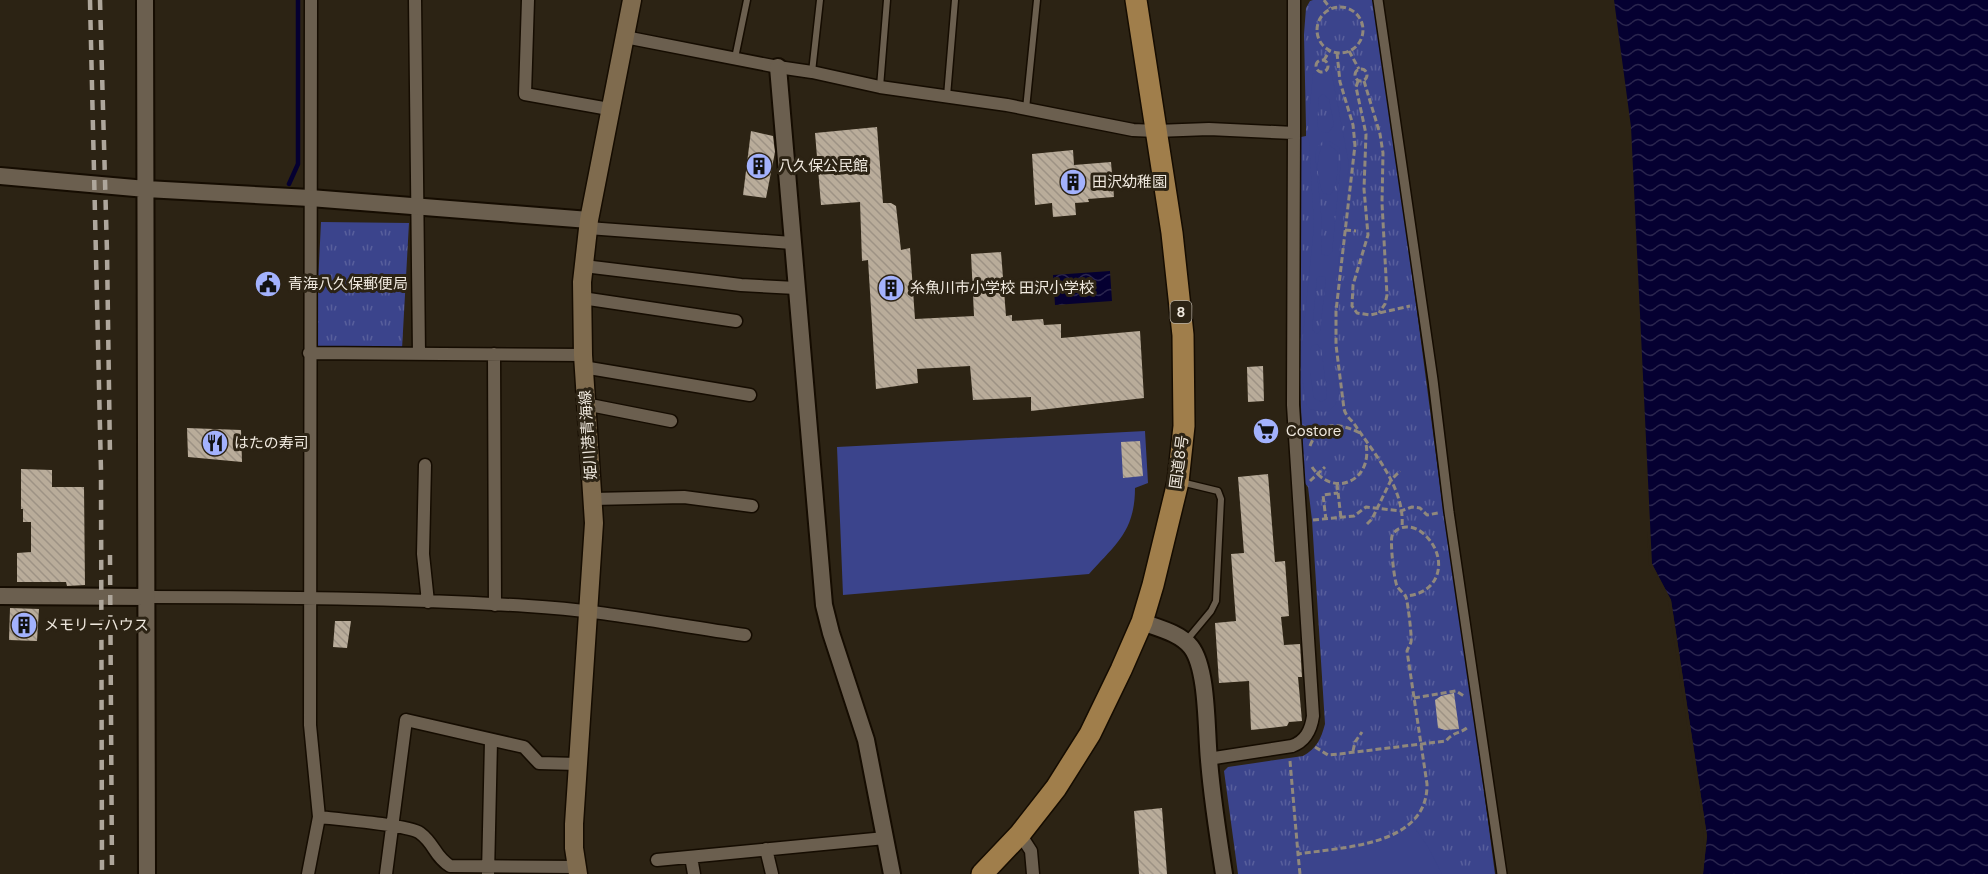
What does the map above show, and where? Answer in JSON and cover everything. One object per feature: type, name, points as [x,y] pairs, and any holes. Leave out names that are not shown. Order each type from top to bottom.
[{"type":"highway","name":"国道8号","points":[[982,874],[1020,834],[1056,788],[1090,734],[1142,622],[1178,482],[1184,426],[1184,335],[1172,233],[1136,0]]},
{"type":"main road","name":"姫川港青海線","points":[[577,871],[574,825],[594,523],[585,404],[582,298],[588,224],[632,0]]},
{"type":"street","points":[[145,0],[147,874]]},
{"type":"street","points":[[308,874],[319,817],[310,725],[310,0]]},
{"type":"street","points":[[415,0],[419,354]]},
{"type":"street","points":[[528,0],[525,94],[609,109]]},
{"type":"street","points":[[1208,759],[1292,746],[1299,743],[1307,734],[1313,716],[1293,405],[1294,0]]},
{"type":"street","points":[[1378,0],[1502,874]]},
{"type":"street","points":[[625,37],[880,87],[947,96],[1133,130],[1209,129],[1294,133]]},
{"type":"street","points":[[778,67],[824,605],[866,740],[892,874]]},
{"type":"street","points":[[0,176],[146,189],[310,198],[792,243]]},
{"type":"street","points":[[584,267],[741,285],[796,288]]},
{"type":"street","points":[[582,298],[736,321]]},
{"type":"street","points":[[309,353],[494,354],[583,361],[750,395]]},
{"type":"street","points":[[494,354],[495,605]]},
{"type":"street","points":[[585,404],[671,421]]},
{"type":"street","points":[[424,465],[423,554],[428,602]]},
{"type":"street","points":[[592,499],[684,496],[752,506]]},
{"type":"street","points":[[0,596],[311,597],[495,605],[589,612],[745,635]]},
{"type":"street","points":[[1142,622],[1167,631],[1185,641],[1191,646],[1200,668],[1208,759],[1224,874]]},
{"type":"street","points":[[386,874],[406,720],[524,747],[539,763],[578,764]]},
{"type":"street","points":[[488,871],[492,741]]},
{"type":"street","points":[[319,817],[417,830],[433,843],[439,859],[450,866],[488,871],[577,871]]},
{"type":"street","points":[[1020,834],[1031,851],[1033,874]]},
{"type":"street","points":[[657,860],[885,838]]},
{"type":"street","points":[[766,849],[772,874]]},
{"type":"street","points":[[691,857],[694,874]]},
{"type":"lane","points":[[734,59],[747,0]]},
{"type":"lane","points":[[812,72],[820,0]]},
{"type":"lane","points":[[880,87],[887,0]]},
{"type":"lane","points":[[947,96],[955,0]]},
{"type":"lane","points":[[1026,110],[1037,0]]},
{"type":"lane","points":[[1178,482],[1218,491],[1221,499],[1215,601],[1211,611],[1185,641]]},
{"type":"path","points":[[1324,0],[1331,9]]},
{"type":"path","points":[[1343,6],[1351,9],[1361,19],[1364,26],[1361,40],[1349,51],[1337,53],[1329,50],[1319,39],[1317,31],[1322,15],[1331,9],[1343,6]]},
{"type":"path","points":[[1324,60],[1329,50]]},
{"type":"path","points":[[1349,51],[1359,69],[1366,72],[1367,76],[1364,81],[1380,134],[1383,153],[1382,203],[1387,295],[1385,304],[1379,313]]},
{"type":"path","points":[[1337,53],[1340,82],[1353,125],[1355,145],[1336,311],[1336,345],[1345,413],[1391,480],[1399,498],[1402,527]]},
{"type":"path","points":[[1359,69],[1355,74],[1366,134],[1364,189],[1368,235],[1353,285],[1352,306],[1357,313],[1370,315],[1421,303]]},
{"type":"path","points":[[1358,81],[1364,81]]},
{"type":"path","points":[[1345,230],[1356,231]]},
{"type":"path","points":[[1309,452],[1315,436],[1329,426],[1345,425],[1361,434]]},
{"type":"path","points":[[1309,460],[1317,475],[1324,480],[1337,484],[1349,482],[1362,471],[1368,456],[1365,440]]},
{"type":"path","points":[[1318,474],[1325,467]]},
{"type":"path","points":[[1367,524],[1372,519],[1391,480],[1400,471]]},
{"type":"path","points":[[1337,484],[1341,518]]},
{"type":"path","points":[[1326,520],[1323,495],[1338,493]]},
{"type":"path","points":[[1308,521],[1354,516],[1366,507],[1401,511],[1412,507],[1420,508],[1427,514]]},
{"type":"path","points":[[1298,854],[1375,842],[1412,824],[1426,801],[1428,793],[1407,651],[1411,641],[1406,596],[1397,586],[1392,543],[1393,535],[1402,527],[1411,526],[1428,538],[1434,546],[1440,567],[1426,590],[1416,595],[1406,596]]},
{"type":"path","points":[[1400,617],[1408,615]]},
{"type":"path","points":[[1414,698],[1456,691],[1478,703]]},
{"type":"path","points":[[1313,746],[1331,755],[1446,741],[1453,733],[1464,730],[1480,715]]},
{"type":"path","points":[[1353,752],[1355,742],[1362,732]]},
{"type":"path","points":[[1289,757],[1300,874]]},
{"type":"green space","points":[[1313,0],[1373,0],[1391,114],[1442,501],[1469,677],[1495,874],[1238,874],[1224,771],[1228,767],[1303,756],[1318,743],[1325,724],[1312,520],[1308,487],[1304,482],[1299,357],[1301,137],[1306,136],[1304,34],[1306,8]]},
{"type":"green space","points":[[1331,70],[1349,164],[1332,321],[1332,351],[1339,395],[1335,405],[1329,411],[1323,412],[1307,406],[1301,356],[1314,226],[1308,124],[1313,74]],"holes":[[[1323,94],[1329,99],[1334,125],[1329,132],[1325,133],[1319,130],[1317,124],[1319,97]],[[1323,141],[1318,168],[1323,193],[1330,195],[1333,191],[1337,174],[1337,151],[1329,145],[1329,141],[1339,147],[1341,161],[1332,252],[1328,256],[1321,254],[1322,223],[1315,153]],[[1319,276],[1326,279],[1320,331],[1317,334],[1312,330]],[[1316,344],[1321,348],[1322,353],[1327,396],[1321,402],[1314,398],[1310,373],[1312,346]]]},
{"type":"green space","points":[[321,222],[409,223],[402,349],[315,346]]},
{"type":"green space","points":[[1145,431],[1148,483],[1135,488],[1132,515],[1128,526],[1115,545],[1089,574],[843,595],[837,447]]},
{"type":"green space","points":[[1412,824],[1428,847],[1442,874],[1300,874],[1298,854],[1375,842]]},
{"type":"water","points":[[1614,0],[1988,0],[1988,874],[1703,874],[1707,836],[1671,600],[1652,564],[1631,127]]},
{"type":"water","points":[[1110,271],[1112,301],[1055,305],[1053,275]]},
{"type":"pier","points":[[1647,532],[1652,564],[1671,600],[1707,836],[1703,874],[1700,874],[1704,836],[1668,601],[1649,565]]},
{"type":"building","points":[[877,127],[883,203],[896,206],[901,250],[910,248],[915,319],[974,316],[971,254],[1001,252],[1006,316],[1012,315],[1012,321],[1043,319],[1044,325],[1061,324],[1061,338],[1140,331],[1144,398],[1031,411],[1031,397],[973,400],[970,366],[917,369],[918,383],[876,389],[868,260],[862,261],[860,202],[821,205],[815,133]]},
{"type":"building","name":"八久保公民館","points":[[751,131],[773,136],[775,152],[766,198],[743,195]]},
{"type":"building","name":"田沢幼稚園","points":[[1073,150],[1074,165],[1111,162],[1114,197],[1088,199],[1089,202],[1075,203],[1076,215],[1053,217],[1052,203],[1035,205],[1032,154]]},
{"type":"building","points":[[1263,366],[1264,401],[1248,402],[1247,367]]},
{"type":"building","name":"はたの寿司","points":[[187,428],[241,430],[242,462],[188,457]]},
{"type":"building","points":[[1140,441],[1143,476],[1123,478],[1121,442]]},
{"type":"building","points":[[21,469],[52,470],[52,487],[84,487],[85,585],[67,586],[66,582],[17,582],[17,553],[31,552],[31,522],[23,522],[23,509],[21,509]]},
{"type":"building","points":[[1268,474],[1275,562],[1285,561],[1289,616],[1281,617],[1284,645],[1300,644],[1302,677],[1298,677],[1302,721],[1289,722],[1287,726],[1251,730],[1249,681],[1219,683],[1215,623],[1236,621],[1231,554],[1244,553],[1238,477]]},
{"type":"building","name":"メモリーハウス","points":[[10,608],[39,609],[37,641],[9,640]]},
{"type":"building","points":[[335,621],[351,621],[347,648],[333,647]]},
{"type":"building","points":[[1454,693],[1459,729],[1438,728],[1435,700]]},
{"type":"building","points":[[1162,808],[1167,874],[1139,874],[1134,811]]},
{"type":"waterway","points":[[289,184],[298,164],[298,0]]},
{"type":"railway","points":[[90,0],[101,471],[102,874]]},
{"type":"railway","points":[[100,0],[110,456]]},
{"type":"railway","points":[[110,555],[112,874]]},
{"type":"place","name":"八久保公民館","points":[[759,166]]},
{"type":"place","name":"田沢幼稚園","points":[[1073,182]]},
{"type":"place","name":"青海八久保郵便局","points":[[268,284]]},
{"type":"place","name":"糸魚川市小学校 田沢小学校","points":[[891,288]]},
{"type":"place","name":"Costore","points":[[1266,431]]},
{"type":"place","name":"はたの寿司","points":[[215,443]]},
{"type":"place","name":"メモリーハウス","points":[[24,625]]}]
